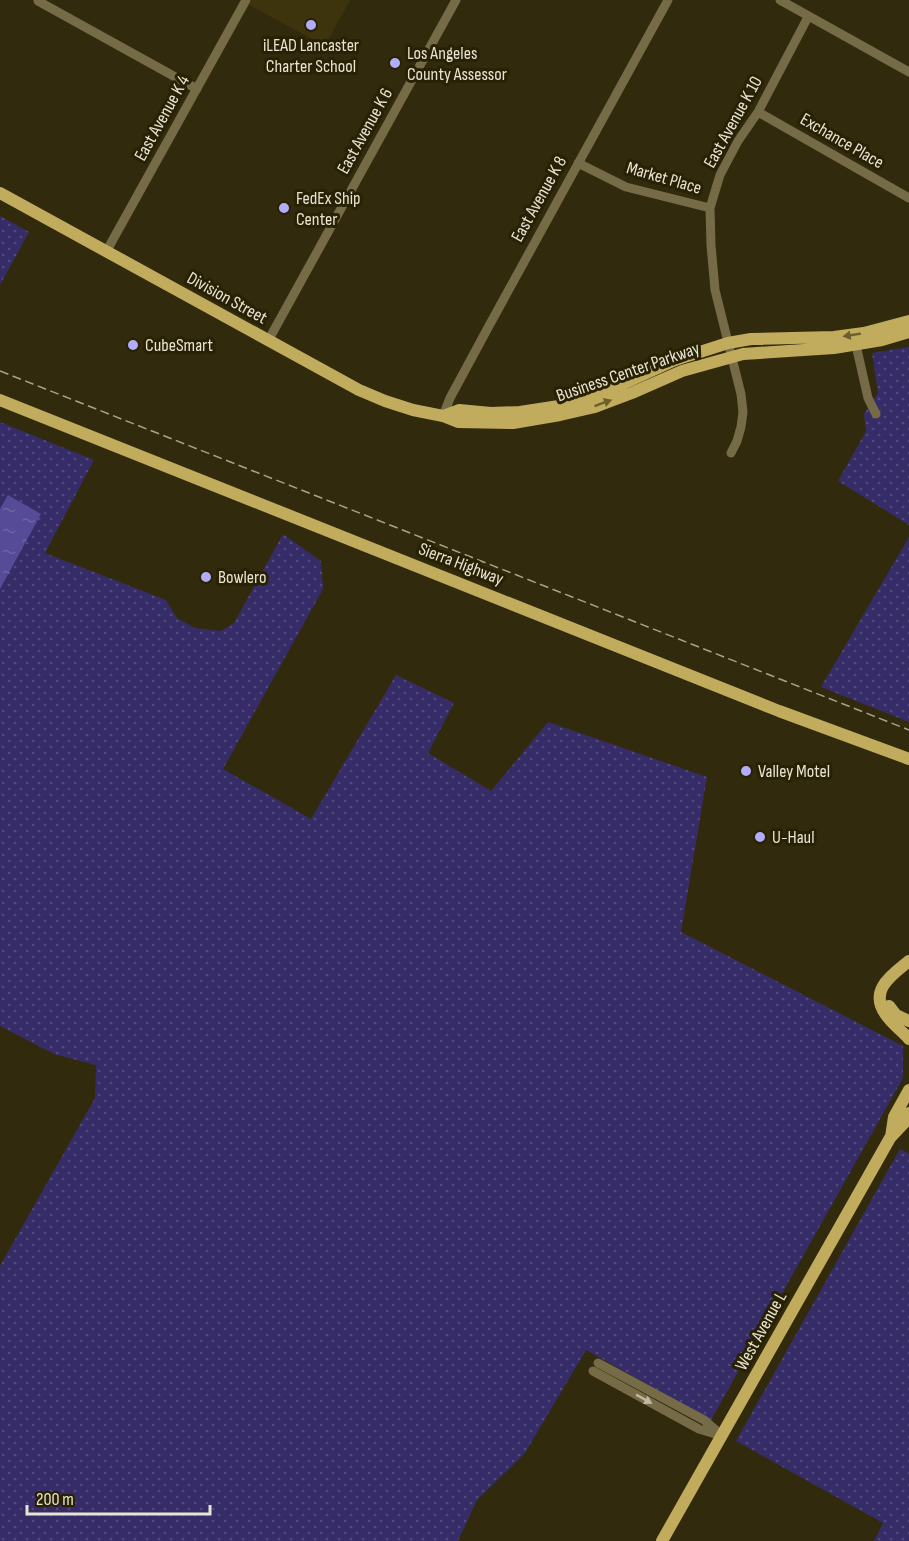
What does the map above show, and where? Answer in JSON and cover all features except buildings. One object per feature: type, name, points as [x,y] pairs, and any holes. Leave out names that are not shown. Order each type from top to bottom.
[{"type":"main road","name":"Division Street","points":[[0,194],[359,390],[413,410],[443,416]]},
{"type":"main road","name":"Business Center Parkway","points":[[443,416],[459,410],[491,413],[520,412],[559,406],[606,391],[675,360],[728,343],[751,339],[834,338],[909,321]]},
{"type":"main road","name":"Business Center Parkway","points":[[443,416],[458,422],[499,423],[560,416],[595,407],[682,371],[743,354],[817,350],[856,345],[909,332]]},
{"type":"main road","name":"Sierra Highway","points":[[0,400],[779,711],[909,759]]},
{"type":"main road","points":[[909,961],[887,978],[880,995],[886,1015],[909,1040]]},
{"type":"main road","points":[[909,971],[891,984],[887,1001],[896,1016],[909,1021]]},
{"type":"main road","name":"West Avenue L","points":[[890,1138],[894,1117],[908,1090]]},
{"type":"main road","name":"West Avenue L","points":[[662,1541],[890,1138],[909,1113]]},
{"type":"street","name":"East Avenue K 4","points":[[106,252],[246,0]]},
{"type":"street","name":"East Avenue K 6","points":[[268,342],[456,0]]},
{"type":"street","name":"East Avenue K 8","points":[[443,416],[450,398],[668,0]]},
{"type":"street","points":[[780,0],[909,72]]},
{"type":"street","points":[[38,1],[197,89]]},
{"type":"street","name":"East Avenue K 10","points":[[731,453],[741,428],[743,412],[741,394],[715,290],[710,208],[720,175],[738,141],[758,112],[808,17]]},
{"type":"street","name":"Exchance Place","points":[[758,112],[909,198]]},
{"type":"street","name":"Market Place","points":[[578,162],[626,187],[710,208]]},
{"type":"street","points":[[856,345],[868,398],[876,414]]},
{"type":"street","points":[[595,1367],[699,1429],[722,1436]]},
{"type":"shaded area","name":"iLEAD Lancaster Charter School","points":[[252,0],[350,0],[325,46],[249,5]]},
{"type":"shaded area","points":[[0,216],[29,232],[0,285]]},
{"type":"shaded area","points":[[909,347],[909,525],[838,481],[866,431],[864,414],[878,393],[872,353]]},
{"type":"shaded area","points":[[0,422],[94,460],[45,553],[166,600],[177,618],[195,628],[221,631],[234,623],[283,534],[321,561],[323,589],[223,769],[311,819],[396,675],[454,703],[428,753],[491,791],[548,722],[707,777],[681,932],[903,1046],[903,1078],[711,1420],[586,1350],[525,1453],[477,1500],[458,1541],[0,1541],[0,1266],[95,1098],[96,1065],[54,1054],[0,1026]]},
{"type":"shaded area","points":[[909,537],[909,722],[821,687]]},
{"type":"shaded area","points":[[900,1149],[909,1154],[909,1541],[874,1541],[883,1523],[736,1441]]},
{"type":"water","points":[[8,495],[41,514],[0,589],[0,509]]},
{"type":"railway","points":[[0,371],[909,730]]},
{"type":"place","name":"iLEAD Lancaster Charter School","points":[[311,25]]},
{"type":"place","name":"Los Angeles County Assessor","points":[[395,63]]},
{"type":"place","name":"FedEx Ship Center","points":[[284,208]]},
{"type":"place","name":"CubeSmart","points":[[133,345]]},
{"type":"place","name":"Bowlero","points":[[206,577]]},
{"type":"place","name":"Valley Motel","points":[[746,771]]},
{"type":"place","name":"U-Haul","points":[[760,837]]}]
